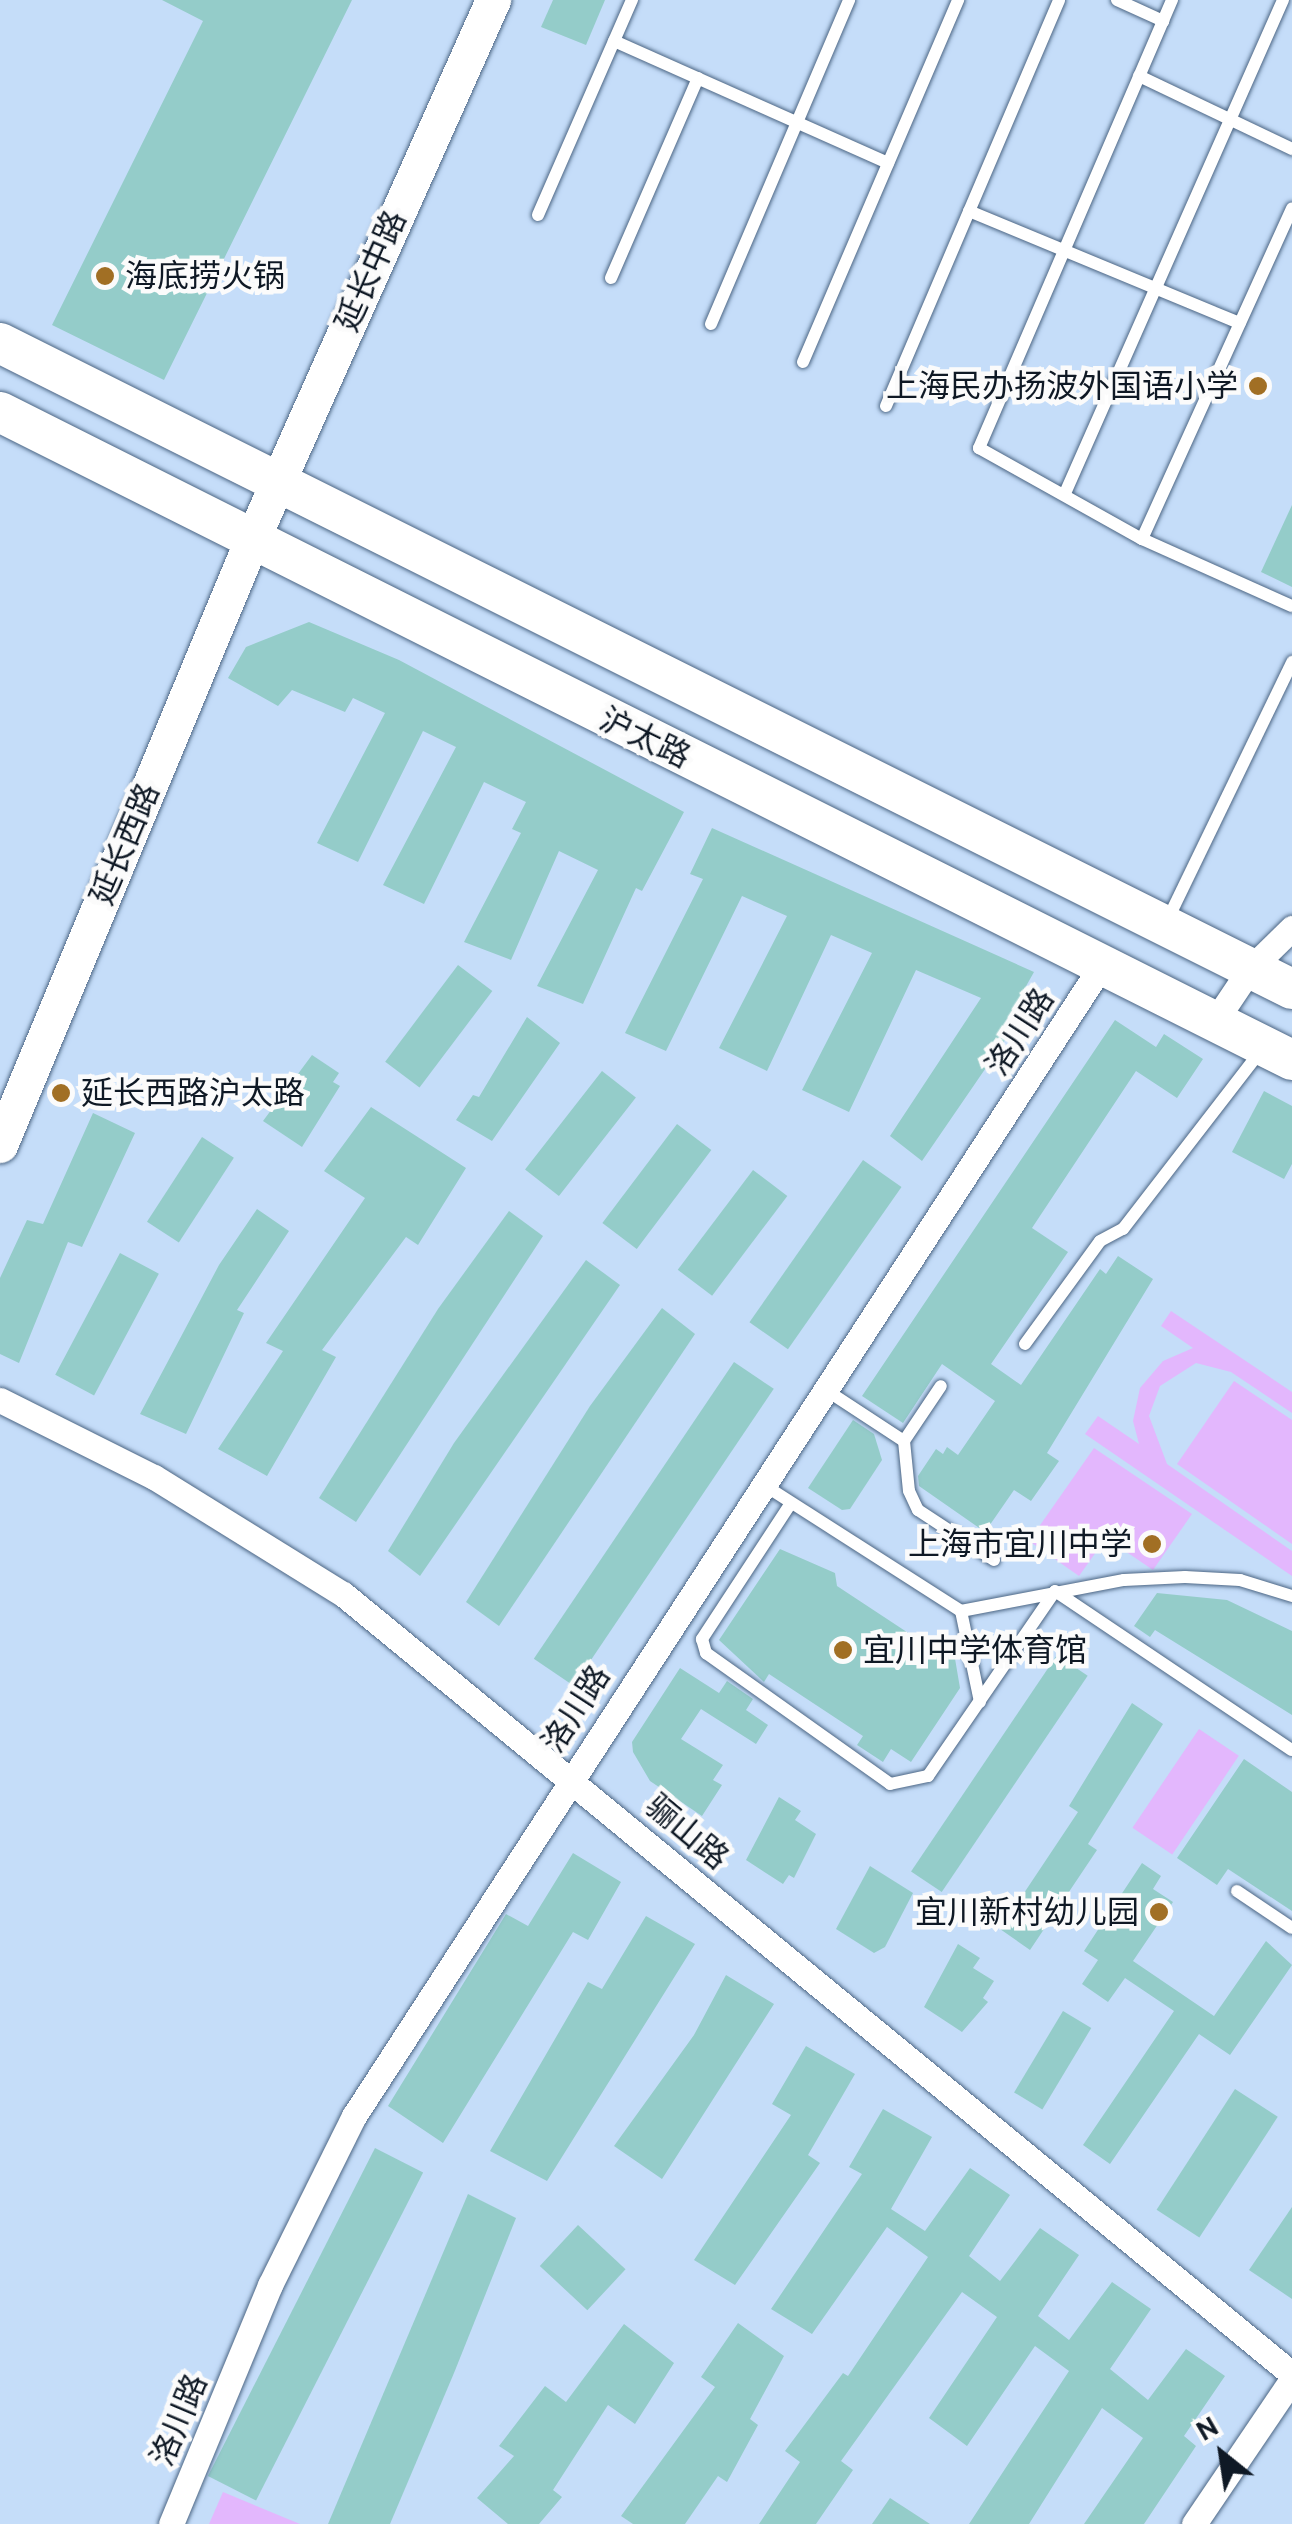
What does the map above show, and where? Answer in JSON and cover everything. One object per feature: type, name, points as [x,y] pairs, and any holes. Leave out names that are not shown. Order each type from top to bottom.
[{"type":"main road","name":"沪太路","points":[[0,342],[1292,990]]},
{"type":"main road","name":"沪太路","points":[[0,412],[251,542],[1278,1053]]},
{"type":"street","name":"延长中路","points":[[251,542],[492,0]]},
{"type":"street","name":"延长西路","points":[[0,1145],[251,542]]},
{"type":"street","points":[[1215,1021],[1250,969],[1292,928]]},
{"type":"street","name":"洛川路","points":[[171,2524],[270,2284],[354,2116],[570,1778],[1102,966]]},
{"type":"street","name":"骊山路","points":[[0,1400],[252,1533],[342,1594],[1292,2376]]},
{"type":"street","points":[[1194,2524],[1292,2376]]},
{"type":"lane","points":[[538,215],[632,0]]},
{"type":"lane","points":[[710,324],[849,0]]},
{"type":"lane","points":[[803,362],[958,0]]},
{"type":"lane","points":[[886,406],[1059,0]]},
{"type":"lane","points":[[1117,0],[1163,21]]},
{"type":"lane","points":[[1172,0],[980,448],[1066,492],[1142,539],[1292,606]]},
{"type":"lane","points":[[1066,492],[1282,0]]},
{"type":"lane","points":[[614,41],[888,163]]},
{"type":"lane","points":[[1139,76],[1292,149]]},
{"type":"lane","points":[[611,278],[698,78]]},
{"type":"lane","points":[[1142,539],[1292,208]]},
{"type":"lane","points":[[969,210],[1240,322]]},
{"type":"lane","points":[[1165,925],[1292,662]]},
{"type":"lane","points":[[1026,1344],[1100,1241],[1122,1228],[1278,1053]]},
{"type":"lane","points":[[941,1386],[904,1441],[909,1491],[918,1510],[994,1560]]},
{"type":"lane","points":[[826,1390],[904,1441]]},
{"type":"lane","points":[[764,1486],[961,1611],[1055,1591],[1185,1577],[1240,1580],[1292,1596]]},
{"type":"lane","points":[[791,1503],[702,1638],[706,1652],[890,1784],[928,1776],[1055,1591]]},
{"type":"lane","points":[[1055,1591],[1292,1750]]},
{"type":"lane","points":[[961,1611],[980,1702]]},
{"type":"lane","points":[[1237,1891],[1292,1928]]},
{"type":"shaded area","points":[[1171,1311],[1292,1392],[1292,1413],[1231,1372],[1196,1363],[1160,1386],[1149,1416],[1167,1464],[1292,1551],[1292,1576],[1085,1434],[1098,1416],[1139,1444],[1133,1421],[1140,1388],[1163,1361],[1193,1348],[1161,1326]]},
{"type":"shaded area","points":[[1234,1381],[1292,1420],[1292,1544],[1177,1464]]},
{"type":"shaded area","points":[[1094,1448],[1192,1514],[1153,1570],[1106,1538],[1079,1576],[1029,1541]]},
{"type":"shaded area","points":[[1199,1729],[1239,1756],[1172,1854],[1132,1828]]},
{"type":"shaded area","points":[[223,2492],[300,2524],[209,2524]]},
{"type":"building","points":[[162,0],[352,0],[164,380],[52,325],[203,21]]},
{"type":"building","points":[[553,0],[605,0],[586,45],[541,27]]},
{"type":"building","points":[[1292,505],[1292,587],[1261,572]]},
{"type":"building","points":[[309,622],[399,660],[684,812],[642,891],[636,888],[583,1004],[537,986],[598,870],[559,851],[511,960],[464,942],[521,833],[512,829],[526,802],[484,782],[424,904],[383,885],[456,747],[423,731],[358,862],[317,843],[385,713],[353,698],[345,712],[292,690],[278,706],[228,678],[246,647]]},
{"type":"building","points":[[712,828],[1034,972],[998,1036],[1005,1040],[922,1161],[890,1136],[981,998],[916,970],[849,1112],[802,1090],[872,953],[831,935],[767,1071],[719,1048],[787,916],[742,896],[666,1051],[625,1033],[703,879],[690,874]]},
{"type":"building","points":[[458,965],[492,991],[420,1088],[385,1062]]},
{"type":"building","points":[[527,1017],[560,1043],[492,1141],[456,1120],[473,1095],[479,1097]]},
{"type":"building","points":[[1115,1020],[1156,1047],[1164,1034],[1203,1059],[1177,1098],[1136,1071],[1032,1228],[1068,1252],[991,1364],[1021,1385],[1100,1269],[1106,1274],[1118,1256],[1153,1279],[1047,1453],[1059,1461],[1031,1501],[1014,1490],[985,1532],[919,1486],[918,1476],[936,1449],[943,1454],[947,1447],[958,1455],[995,1401],[942,1364],[903,1423],[862,1396]]},
{"type":"building","points":[[312,1055],[339,1073],[333,1082],[340,1086],[302,1147],[263,1121]]},
{"type":"building","points":[[602,1071],[636,1097],[559,1196],[525,1170]]},
{"type":"building","points":[[1264,1091],[1292,1106],[1292,1164],[1284,1179],[1232,1152]]},
{"type":"building","points":[[371,1107],[466,1168],[418,1245],[406,1237],[322,1350],[336,1357],[267,1476],[218,1449],[283,1351],[266,1343],[365,1198],[324,1171]]},
{"type":"building","points":[[93,1113],[135,1133],[82,1247],[68,1242],[19,1363],[0,1354],[0,1278],[27,1220],[43,1224]]},
{"type":"building","points":[[677,1124],[711,1150],[637,1249],[602,1223]]},
{"type":"building","points":[[202,1137],[234,1158],[179,1242],[147,1222]]},
{"type":"building","points":[[863,1160],[902,1187],[788,1349],[749,1322]]},
{"type":"building","points":[[753,1170],[787,1196],[712,1296],[678,1270]]},
{"type":"building","points":[[257,1209],[289,1231],[237,1310],[244,1313],[186,1434],[140,1414],[219,1265]]},
{"type":"building","points":[[509,1211],[543,1236],[356,1522],[319,1498],[438,1309]]},
{"type":"building","points":[[120,1253],[159,1274],[94,1396],[55,1375]]},
{"type":"building","points":[[586,1260],[620,1285],[420,1576],[388,1551],[454,1443]]},
{"type":"building","points":[[662,1308],[695,1334],[499,1626],[466,1602],[590,1406]]},
{"type":"building","points":[[734,1362],[774,1389],[574,1686],[534,1659]]},
{"type":"building","points":[[853,1420],[874,1434],[882,1460],[850,1509],[842,1510],[808,1488]]},
{"type":"building","name":"宜川中学体育馆","points":[[780,1549],[835,1573],[837,1586],[925,1644],[952,1641],[960,1688],[911,1762],[891,1749],[883,1762],[857,1745],[863,1736],[769,1674],[764,1682],[719,1640]]},
{"type":"building","points":[[1157,1593],[1227,1600],[1292,1631],[1292,1715],[1155,1630],[1150,1637],[1134,1626]]},
{"type":"building","points":[[1057,1655],[1088,1676],[942,1892],[911,1871]]},
{"type":"building","points":[[680,1668],[719,1693],[727,1681],[753,1699],[746,1710],[768,1725],[756,1744],[701,1709],[681,1739],[723,1765],[713,1780],[722,1785],[702,1816],[650,1781],[633,1752],[632,1742]]},
{"type":"building","points":[[1132,1703],[1163,1724],[1088,1844],[1097,1850],[1030,1950],[1000,1929],[1078,1812],[1069,1806]]},
{"type":"building","points":[[1244,1759],[1292,1792],[1292,1911],[1228,1869],[1217,1885],[1177,1858]]},
{"type":"building","points":[[779,1797],[801,1811],[795,1820],[816,1834],[794,1878],[789,1875],[783,1884],[746,1860]]},
{"type":"building","points":[[573,1853],[621,1882],[588,1940],[573,1932],[443,2143],[388,2106],[506,1914],[528,1926]]},
{"type":"building","points":[[1142,1863],[1161,1876],[1153,1889],[1173,1902],[1133,1961],[1214,2016],[1266,1941],[1292,1965],[1230,2055],[1199,2034],[1110,2164],[1083,2145],[1174,2011],[1125,1978],[1108,2002],[1082,1984],[1098,1960],[1084,1951]]},
{"type":"building","points":[[870,1866],[913,1893],[885,1947],[874,1953],[836,1929]]},
{"type":"building","points":[[646,1916],[695,1944],[547,2181],[490,2151],[588,1982],[602,1989]]},
{"type":"building","points":[[958,1944],[980,1958],[973,1968],[994,1981],[983,1998],[988,2002],[962,2032],[924,2007]]},
{"type":"building","points":[[726,1975],[774,2004],[662,2179],[614,2146],[694,2035]]},
{"type":"building","points":[[1063,2011],[1091,2028],[1042,2109],[1014,2092]]},
{"type":"building","points":[[806,2046],[855,2074],[808,2155],[820,2163],[735,2285],[694,2260],[791,2115],[772,2104]]},
{"type":"building","points":[[1235,2089],[1278,2117],[1199,2238],[1157,2210]]},
{"type":"building","points":[[883,2109],[932,2137],[891,2209],[925,2231],[970,2168],[1010,2195],[969,2256],[1000,2281],[1040,2228],[1079,2255],[1038,2316],[1069,2340],[1112,2282],[1151,2309],[1110,2369],[1148,2400],[1186,2349],[1225,2376],[1184,2436],[1196,2446],[1144,2524],[1084,2524],[1143,2438],[1102,2408],[1029,2524],[969,2524],[1069,2371],[1035,2346],[967,2446],[929,2418],[997,2317],[962,2292],[841,2461],[853,2470],[816,2524],[759,2524],[800,2462],[785,2451],[843,2373],[848,2376],[928,2257],[887,2227],[812,2334],[771,2309],[862,2174],[849,2167]]},
{"type":"building","points":[[375,2148],[423,2173],[256,2500],[208,2476]]},
{"type":"building","points":[[468,2194],[516,2218],[390,2524],[328,2524]]},
{"type":"building","points":[[1292,2207],[1292,2299],[1249,2270]]},
{"type":"building","points":[[578,2225],[626,2269],[587,2310],[540,2266]]},
{"type":"building","points":[[738,2323],[784,2356],[750,2419],[758,2425],[727,2482],[718,2476],[685,2524],[633,2524],[621,2516],[715,2387],[701,2377]]},
{"type":"building","points":[[624,2324],[674,2363],[635,2424],[608,2405],[553,2490],[562,2497],[539,2524],[508,2524],[477,2498],[514,2456],[499,2446],[545,2386],[566,2402]]},
{"type":"building","points":[[890,2498],[930,2524],[872,2524]]},
{"type":"place","name":"海底捞火锅","points":[[105,276]]},
{"type":"place","name":"上海民办扬波外国语小学","points":[[1258,386]]},
{"type":"place","name":"延长西路沪太路","points":[[61,1093]]},
{"type":"place","name":"上海市宜川中学","points":[[1152,1544]]},
{"type":"place","name":"宜川中学体育馆","points":[[843,1650]]},
{"type":"place","name":"宜川新村幼儿园","points":[[1159,1912]]}]
